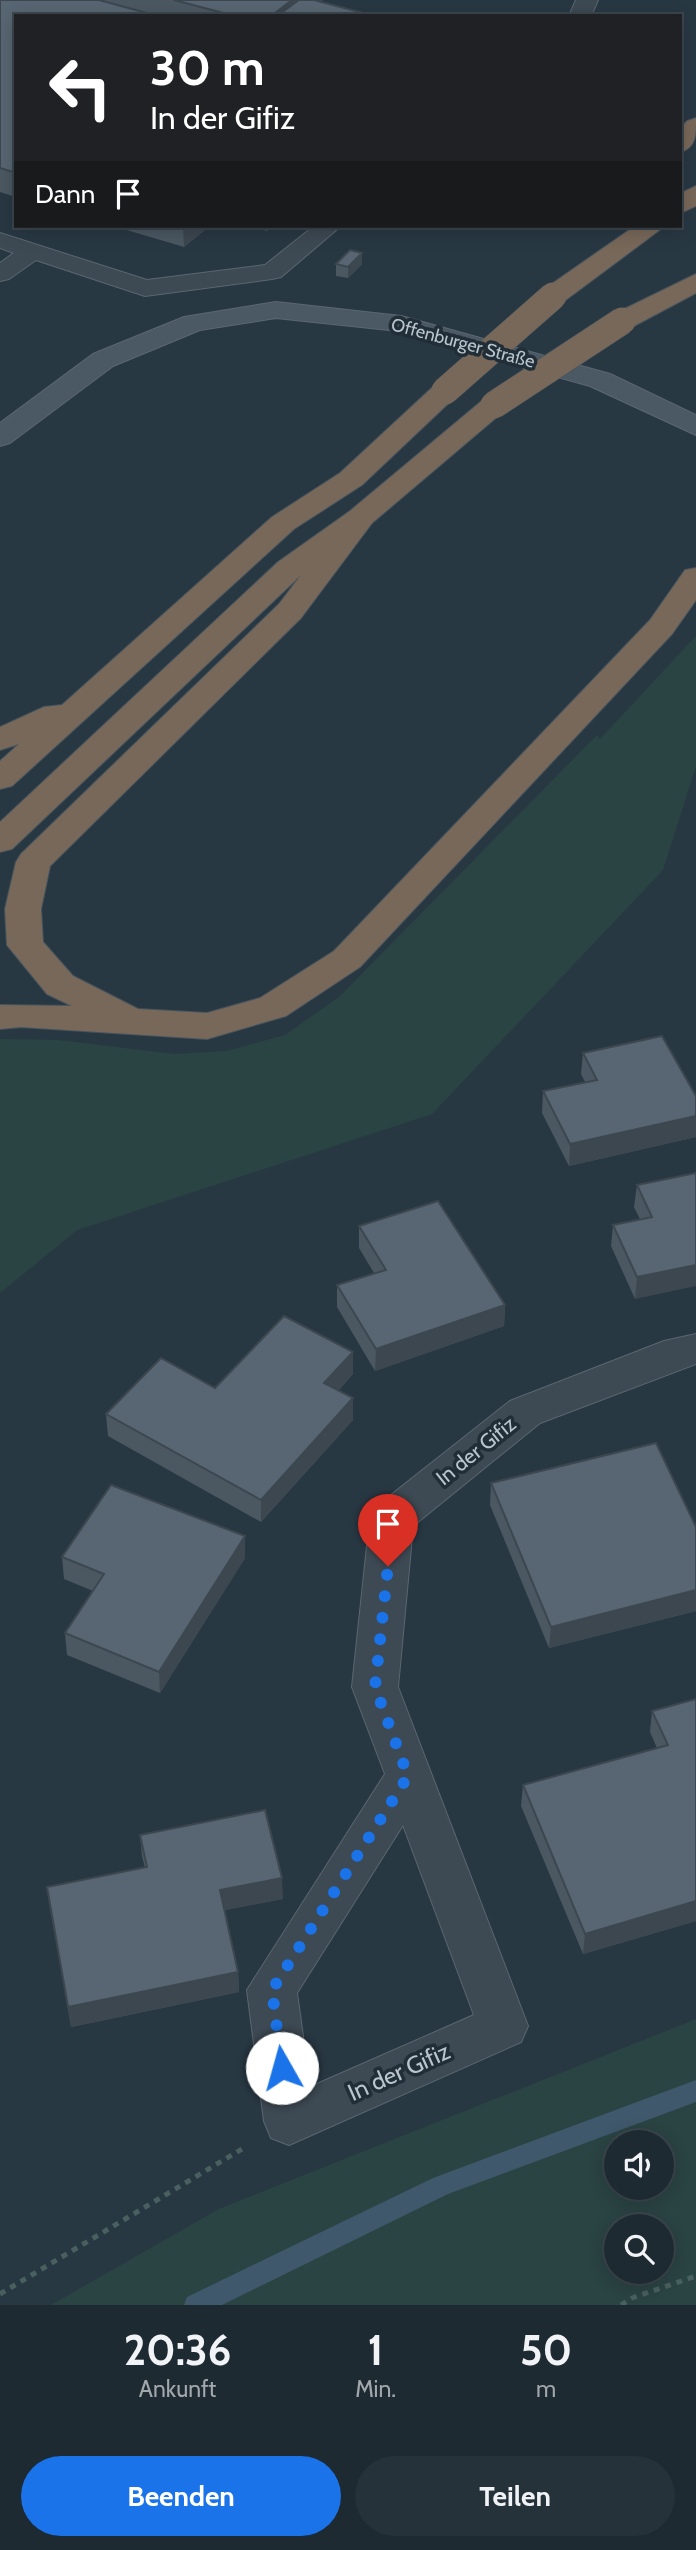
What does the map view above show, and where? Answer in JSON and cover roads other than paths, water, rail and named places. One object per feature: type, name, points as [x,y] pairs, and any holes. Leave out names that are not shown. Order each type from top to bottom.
[{"type":"highway","points":[[682,143],[696,126]]},
{"type":"highway","points":[[0,779],[283,523],[351,480],[445,391],[553,296],[649,228]]},
{"type":"highway","points":[[553,296],[582,247],[597,233]]},
{"type":"highway","points":[[0,841],[289,569],[361,517],[494,405],[622,321],[696,282]]},
{"type":"highway","points":[[289,569],[351,480]]},
{"type":"highway","points":[[140,1024],[60,985],[25,945],[23,909],[33,862],[290,611],[361,517]]},
{"type":"highway","points":[[0,1017],[20,1015],[207,1026],[273,1007],[347,959],[661,627],[696,577]]},
{"type":"highway","points":[[0,740],[89,699]]},
{"type":"street","name":"Offenburger Straße","points":[[0,437],[103,360],[194,323],[276,310],[391,321],[600,380],[696,426]]},
{"type":"street","name":"In der Gifiz","points":[[408,1776],[272,1990],[289,2121],[503,2026],[375,1687],[392,1518],[525,1412],[679,1352],[696,1349]]},
{"type":"lane","points":[[0,240],[145,288],[272,272],[326,228]]},
{"type":"lane","points":[[0,274],[33,251]]},
{"type":"waterway","points":[[196,2305],[441,2186],[696,2091]]}]
